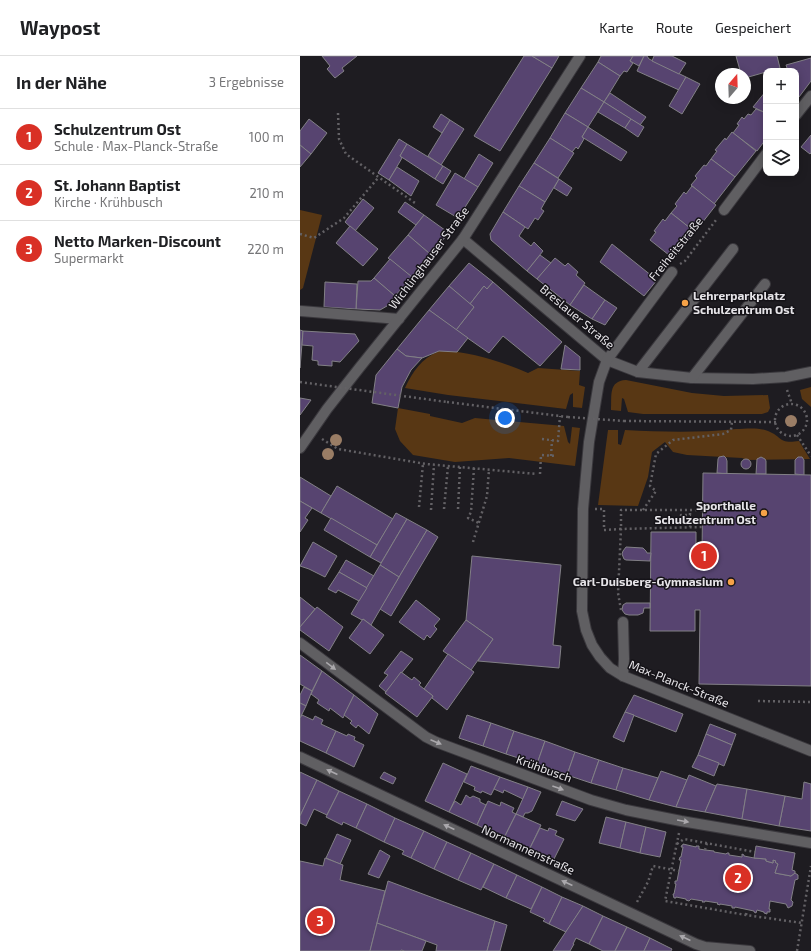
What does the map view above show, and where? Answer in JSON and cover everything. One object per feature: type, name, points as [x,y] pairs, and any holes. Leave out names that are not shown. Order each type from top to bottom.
[{"type":"street","name":"Wichlinghauser Straße","points":[[300,448],[360,367],[463,239],[580,56]]},
{"type":"street","points":[[799,111],[811,96]]},
{"type":"street","points":[[724,210],[763,158]]},
{"type":"street","name":"Breslauer Straße","points":[[463,239],[607,360],[638,372],[692,378],[753,379],[786,377],[811,372]]},
{"type":"street","points":[[638,372],[734,249]]},
{"type":"street","name":"Freiheitstraße","points":[[607,360],[672,272]]},
{"type":"street","points":[[692,378],[765,284]]},
{"type":"street","points":[[301,311],[399,319]]},
{"type":"street","name":"Max-Planck-Straße","points":[[607,360],[599,382],[589,442],[583,509],[582,612],[586,630],[592,645],[600,658],[610,668],[623,676],[811,751]]},
{"type":"street","points":[[623,622],[623,676]]},
{"type":"street","name":"Krühbusch","points":[[300,643],[426,737],[436,742],[591,800],[626,810],[811,843]]},
{"type":"street","name":"Normannenstraße","points":[[300,757],[696,944],[705,947],[750,951]]},
{"type":"path","points":[[338,113],[339,139],[346,154],[415,203]]},
{"type":"path","points":[[300,234],[314,238],[344,218],[378,178]]},
{"type":"path","name":"Freiheitstraße","points":[[672,272],[685,261],[724,210]]},
{"type":"path","points":[[300,382],[568,417],[624,421],[776,422]]},
{"type":"path","points":[[787,404],[792,404],[800,406],[804,410],[807,423],[804,430],[797,435],[788,435],[783,434],[777,427],[775,418],[779,409],[787,404]]},
{"type":"path","points":[[542,439],[558,441],[560,416]]},
{"type":"path","points":[[643,510],[656,491],[650,486],[656,454],[674,440],[723,434],[731,430],[732,421]]},
{"type":"path","points":[[807,423],[811,424]]},
{"type":"path","points":[[311,432],[338,449],[423,464],[538,474],[541,455],[556,456]]},
{"type":"path","points":[[797,435],[811,456]]},
{"type":"path","points":[[551,456],[552,440]]},
{"type":"path","points":[[419,507],[423,464]]},
{"type":"path","points":[[431,510],[434,465]]},
{"type":"path","points":[[444,509],[448,466]]},
{"type":"path","points":[[458,509],[460,467]]},
{"type":"path","points":[[474,468],[471,512],[468,518],[479,523]]},
{"type":"path","points":[[473,542],[487,496],[489,470]]},
{"type":"path","points":[[598,509],[604,509],[604,530],[702,527]]},
{"type":"path","points":[[623,622],[618,593],[621,510],[702,510]]},
{"type":"path","points":[[690,511],[690,515],[681,515],[681,519],[690,520],[690,527]]},
{"type":"path","points":[[758,701],[811,702]]},
{"type":"path","points":[[678,838],[665,901],[746,915],[802,922]]},
{"type":"path","points":[[677,844],[684,839],[755,852]]},
{"type":"path","points":[[705,850],[706,843]]},
{"type":"path","points":[[638,900],[648,882],[653,866],[679,871]]},
{"type":"path","points":[[797,951],[811,866]]},
{"type":"path","points":[[746,915],[747,910]]},
{"type":"shaded area","points":[[300,210],[322,215],[303,288],[300,290]]},
{"type":"shaded area","points":[[439,351],[451,351],[474,355],[506,364],[528,373],[538,368],[580,371],[579,385],[585,387],[582,408],[573,407],[573,393],[570,395],[566,409],[448,395],[405,388],[418,366],[427,358]]},
{"type":"shaded area","points":[[626,380],[692,393],[724,396],[768,395],[770,408],[768,412],[762,414],[643,414],[628,412],[624,399],[622,398],[621,411],[611,410],[611,395],[614,386],[620,381]]},
{"type":"shaded area","points":[[811,387],[811,407],[802,399],[800,390]]},
{"type":"shaded area","points":[[398,408],[430,414],[430,416],[462,423],[475,418],[564,426],[568,442],[570,444],[572,427],[580,428],[575,466],[509,458],[455,462],[413,455],[400,441],[395,429]]},
{"type":"shaded area","points":[[736,429],[764,430],[773,433],[787,442],[799,441],[810,459],[747,460],[742,458],[687,455],[673,452],[665,442],[652,452],[648,477],[638,506],[598,505],[608,430],[618,430],[618,444],[621,445],[625,430],[680,432]]},
{"type":"building","points":[[322,56],[357,56],[342,68],[344,71],[335,78],[327,69],[330,66]]},
{"type":"building","points":[[524,56],[532,56],[552,68],[500,151],[474,136]]},
{"type":"building","points":[[532,56],[559,56],[552,68]]},
{"type":"building","points":[[601,56],[633,56],[630,61],[633,63],[627,72],[624,71],[620,76],[598,62]]},
{"type":"building","points":[[633,56],[644,56],[639,66],[630,61]]},
{"type":"building","points":[[644,56],[647,56],[649,59],[686,77],[679,90],[637,71]]},
{"type":"building","points":[[654,56],[672,56],[686,63],[679,74],[652,61]]},
{"type":"building","points":[[736,56],[777,56],[780,68],[763,68],[763,73],[751,76],[751,68],[739,68]]},
{"type":"building","points":[[811,58],[811,81],[799,97],[799,68],[787,68],[786,65]]},
{"type":"building","points":[[598,62],[620,76],[604,102],[581,88]]},
{"type":"building","points":[[686,77],[700,84],[682,114],[669,106]]},
{"type":"building","points":[[581,88],[604,102],[588,127],[565,113]]},
{"type":"building","points":[[610,93],[646,117],[640,125],[604,102]]},
{"type":"building","points":[[763,95],[763,112],[753,107]]},
{"type":"building","points":[[604,102],[631,119],[625,128],[598,112]]},
{"type":"building","points":[[756,109],[763,112],[763,143],[757,151],[733,133],[739,125],[737,124],[742,117],[744,119],[748,114],[751,115]]},
{"type":"building","points":[[565,113],[588,127],[582,137],[584,139],[578,149],[576,147],[572,152],[550,138]]},
{"type":"building","points":[[441,114],[450,120],[442,133],[433,127]]},
{"type":"building","points":[[309,119],[327,133],[311,154],[300,145],[300,131]]},
{"type":"building","points":[[631,119],[644,127],[638,137],[625,128]]},
{"type":"building","points":[[450,120],[464,129],[441,165],[428,156]]},
{"type":"building","points":[[588,127],[627,152],[621,161],[582,137]]},
{"type":"building","points":[[732,132],[756,151],[735,177],[711,159],[717,151],[715,150]]},
{"type":"building","points":[[811,135],[811,153],[810,154],[801,147]]},
{"type":"building","points":[[550,138],[574,153],[558,178],[534,163]]},
{"type":"building","points":[[399,139],[407,144],[400,156],[402,158],[389,180],[378,173]]},
{"type":"building","points":[[407,144],[443,166],[435,179],[400,156]]},
{"type":"building","points":[[300,145],[311,154],[300,167]]},
{"type":"building","points":[[479,154],[493,163],[478,187],[464,179]]},
{"type":"building","points":[[711,159],[735,177],[714,204],[691,185],[697,178],[695,176]]},
{"type":"building","points":[[534,163],[559,179],[545,202],[519,186]]},
{"type":"building","points":[[443,166],[451,171],[443,184],[435,179]]},
{"type":"building","points":[[397,167],[419,181],[411,196],[389,180]]},
{"type":"building","points":[[455,173],[478,187],[458,218],[436,205]]},
{"type":"building","points":[[559,179],[572,188],[567,196],[554,188]]},
{"type":"building","points":[[519,186],[545,202],[541,209],[544,211],[538,220],[535,218],[528,229],[503,212]]},
{"type":"building","points":[[692,186],[716,205],[695,232],[671,213],[677,206],[675,204],[684,192],[686,194]]},
{"type":"building","points":[[363,199],[374,208],[355,231],[345,222]]},
{"type":"building","points":[[405,202],[424,215],[416,225],[398,212]]},
{"type":"building","points":[[503,212],[525,227],[519,236],[531,246],[534,242],[543,251],[527,271],[491,240],[490,234]]},
{"type":"building","points":[[671,213],[695,232],[674,259],[650,240],[656,232],[654,231],[663,219],[665,221]]},
{"type":"building","points":[[424,215],[449,233],[430,254],[408,235]]},
{"type":"building","points":[[350,226],[378,249],[363,266],[336,243]]},
{"type":"building","points":[[408,235],[430,254],[412,277],[388,258]]},
{"type":"building","points":[[612,244],[657,280],[644,296],[600,262]]},
{"type":"building","points":[[540,255],[551,263],[537,279],[527,271]]},
{"type":"building","points":[[555,258],[565,266],[568,263],[578,272],[576,275],[585,283],[570,305],[537,279]]},
{"type":"building","points":[[390,259],[412,277],[395,296],[374,278]]},
{"type":"building","points":[[469,263],[493,282],[487,289],[484,286],[470,304],[449,286]]},
{"type":"building","points":[[374,278],[395,296],[387,306],[380,310],[356,309],[358,281],[371,281]]},
{"type":"building","points":[[325,282],[357,284],[356,309],[324,307]]},
{"type":"building","points":[[493,282],[562,342],[540,366],[503,336],[489,353],[456,330],[474,307],[470,304],[484,286],[487,289]]},
{"type":"building","points":[[584,285],[605,300],[592,319],[570,305]]},
{"type":"building","points":[[449,286],[474,307],[456,330],[429,310]]},
{"type":"building","points":[[605,300],[617,308],[605,325],[592,319]]},
{"type":"building","points":[[429,310],[468,338],[457,352],[439,351],[422,358],[406,356],[397,349]]},
{"type":"building","points":[[300,330],[303,331],[300,368]]},
{"type":"building","points":[[303,331],[355,334],[359,341],[340,362],[332,361],[332,366],[318,365],[318,361],[312,360],[313,346],[302,345]]},
{"type":"building","points":[[565,345],[580,357],[580,370],[561,369]]},
{"type":"building","points":[[397,349],[406,356],[422,358],[411,370],[402,387],[398,408],[372,403],[376,375]]},
{"type":"building","points":[[300,398],[311,400],[300,415]]},
{"type":"building","points":[[724,456],[727,461],[727,474],[717,473],[718,459],[719,457]]},
{"type":"building","points":[[761,457],[766,461],[766,474],[756,474],[757,459]]},
{"type":"building","points":[[798,457],[802,457],[804,460],[804,475],[795,474],[795,460]]},
{"type":"building","points":[[744,459],[748,459],[750,460],[750,468],[744,469],[741,466],[741,462]]},
{"type":"building","name":"Carl-Duisberg-Gymnasium","points":[[703,473],[811,475],[811,686],[699,684],[700,610],[695,610],[695,631],[650,631],[651,532],[696,532],[696,553],[702,553]]},
{"type":"building","points":[[300,477],[331,496],[321,513],[300,501]]},
{"type":"building","points":[[337,486],[393,519],[377,545],[321,513]]},
{"type":"building","points":[[300,501],[312,508],[305,518],[308,520],[300,532]]},
{"type":"building","points":[[396,513],[407,519],[381,563],[370,557]]},
{"type":"building","points":[[331,518],[377,545],[370,557],[324,530]]},
{"type":"building","points":[[407,519],[427,530],[399,577],[380,565]]},
{"type":"building","points":[[427,530],[438,537],[391,616],[380,609]]},
{"type":"building","points":[[313,542],[337,556],[325,577],[300,566]]},
{"type":"building","points":[[626,547],[643,548],[647,553],[651,553],[650,561],[624,559],[622,554]]},
{"type":"building","points":[[472,556],[561,565],[553,645],[561,646],[559,668],[478,661],[493,639],[466,620]]},
{"type":"building","points":[[346,560],[374,576],[367,588],[339,572]]},
{"type":"building","points":[[380,565],[399,577],[371,625],[363,619],[362,620],[351,614]]},
{"type":"building","points":[[339,572],[367,588],[359,601],[338,590],[336,593],[328,589]]},
{"type":"building","points":[[300,597],[315,609],[300,627]]},
{"type":"building","points":[[416,600],[440,619],[434,626],[437,629],[430,638],[427,635],[424,640],[399,622]]},
{"type":"building","points":[[626,603],[650,603],[650,608],[644,608],[643,613],[638,615],[629,615],[625,614],[622,610],[623,605]]},
{"type":"building","points":[[317,607],[343,627],[329,651],[300,630],[300,627]]},
{"type":"building","points":[[363,619],[384,635],[370,654],[349,638]]},
{"type":"building","points":[[466,620],[493,639],[471,670],[443,651]]},
{"type":"building","points":[[401,651],[413,659],[386,692],[379,686],[388,675],[384,673]]},
{"type":"building","points":[[448,654],[474,672],[447,710],[432,698],[433,696],[424,689]]},
{"type":"building","points":[[300,655],[322,671],[312,691],[300,684]]},
{"type":"building","points":[[322,671],[354,695],[343,718],[330,708],[329,711],[317,703],[319,700],[311,694]]},
{"type":"building","points":[[401,672],[412,680],[414,677],[421,683],[419,685],[433,696],[417,717],[385,693]]},
{"type":"building","points":[[304,687],[312,691],[306,706],[300,703],[300,695]]},
{"type":"building","points":[[354,695],[378,714],[369,734],[358,725],[356,728],[350,723],[352,721],[344,715]]},
{"type":"building","points":[[634,695],[683,714],[676,732],[625,712]]},
{"type":"building","points":[[300,703],[306,706],[300,718]]},
{"type":"building","points":[[625,712],[634,715],[624,742],[613,737]]},
{"type":"building","points":[[302,715],[313,720],[315,716],[323,720],[321,724],[336,731],[326,753],[300,741],[300,718]]},
{"type":"building","points":[[467,715],[491,723],[483,746],[459,738]]},
{"type":"building","points":[[491,723],[514,731],[506,754],[483,746]]},
{"type":"building","points":[[710,724],[736,734],[732,745],[706,734]]},
{"type":"building","points":[[336,731],[347,736],[348,734],[355,737],[354,740],[364,745],[354,767],[326,753]]},
{"type":"building","points":[[514,731],[545,741],[537,764],[506,754]]},
{"type":"building","points":[[706,734],[732,745],[724,766],[698,755]]},
{"type":"building","points":[[545,741],[575,752],[567,775],[537,764]]},
{"type":"building","points":[[575,752],[599,760],[591,783],[567,775]]},
{"type":"building","points":[[698,755],[719,763],[714,776],[692,767]]},
{"type":"building","points":[[599,760],[623,768],[616,790],[591,783]]},
{"type":"building","points":[[443,763],[467,774],[449,812],[425,801]]},
{"type":"building","points":[[471,766],[500,777],[491,795],[482,791],[481,793],[474,790],[475,787],[464,782]]},
{"type":"building","points":[[623,768],[658,778],[649,800],[616,790]]},
{"type":"building","points":[[661,771],[687,780],[676,807],[649,800]]},
{"type":"building","points":[[300,772],[317,780],[300,816]]},
{"type":"building","points":[[384,772],[396,778],[393,784],[380,778]]},
{"type":"building","points":[[689,775],[716,786],[705,812],[676,807]]},
{"type":"building","points":[[500,777],[528,787],[523,799],[504,790],[503,793],[494,789]]},
{"type":"building","points":[[317,780],[339,791],[327,815],[314,809],[306,826],[300,823],[300,816]]},
{"type":"building","points":[[804,782],[811,784],[811,831],[779,826],[785,796],[802,799]]},
{"type":"building","points":[[717,784],[747,789],[742,819],[705,812]]},
{"type":"building","points":[[528,787],[541,792],[532,811],[525,813],[523,817],[516,814]]},
{"type":"building","points":[[747,789],[785,796],[779,826],[742,819]]},
{"type":"building","points":[[339,791],[367,804],[356,828],[343,822],[342,825],[326,817]]},
{"type":"building","points":[[466,795],[470,798],[473,796],[480,799],[480,802],[486,805],[477,825],[449,812],[455,801],[461,805]]},
{"type":"building","points":[[488,801],[500,806],[501,802],[514,808],[512,812],[516,814],[504,838],[477,825]]},
{"type":"building","points":[[562,801],[583,809],[575,821],[556,815]]},
{"type":"building","points":[[367,804],[395,818],[384,842],[356,828]]},
{"type":"building","points":[[516,814],[541,825],[529,850],[504,838]]},
{"type":"building","points":[[606,817],[626,822],[620,848],[599,843]]},
{"type":"building","points":[[395,818],[424,831],[411,858],[402,854],[404,851],[384,842]]},
{"type":"building","points":[[626,822],[646,827],[640,853],[620,848]]},
{"type":"building","points":[[646,827],[666,832],[660,857],[640,853]]},
{"type":"building","points":[[540,828],[548,831],[549,828],[557,831],[555,835],[564,839],[553,861],[529,850]]},
{"type":"building","points":[[424,831],[447,842],[434,869],[411,858]]},
{"type":"building","points":[[337,834],[351,840],[340,864],[326,858]]},
{"type":"building","points":[[447,842],[471,853],[458,880],[434,869]]},
{"type":"building","points":[[683,844],[696,847],[699,846],[699,849],[714,852],[729,853],[729,855],[742,857],[742,854],[744,856],[766,859],[766,861],[773,863],[773,860],[776,861],[775,862],[778,864],[775,873],[791,876],[795,873],[798,875],[798,879],[795,880],[791,900],[793,902],[792,906],[788,908],[786,904],[770,901],[770,912],[767,912],[767,914],[757,910],[756,913],[754,911],[735,907],[732,908],[732,906],[720,905],[717,904],[718,903],[702,902],[703,901],[691,899],[689,901],[676,897],[674,898],[673,894],[676,884],[675,881],[677,881],[681,860],[679,860],[683,847],[681,847]]},
{"type":"building","points":[[756,846],[795,853],[792,870],[795,871],[795,873],[791,876],[775,873],[778,864],[775,862],[776,861],[773,860],[773,863],[766,861],[766,859],[754,858]]},
{"type":"building","points":[[380,850],[390,856],[379,878],[368,874]]},
{"type":"building","points":[[471,853],[494,864],[481,890],[458,880]]},
{"type":"building","points":[[325,858],[343,865],[340,880],[385,891],[370,951],[300,951],[300,861],[323,866]]},
{"type":"building","points":[[494,864],[517,875],[506,898],[483,887]]},
{"type":"building","points":[[517,875],[542,887],[531,909],[506,898]]},
{"type":"building","points":[[388,881],[495,921],[487,951],[436,951],[437,945],[377,923]]},
{"type":"building","points":[[542,887],[562,897],[549,924],[543,921],[545,919],[530,912]]},
{"type":"building","points":[[562,897],[583,906],[566,932],[549,924]]},
{"type":"building","points":[[583,906],[603,916],[589,944],[576,938],[570,951],[553,951]]},
{"type":"building","points":[[603,916],[627,927],[615,951],[603,951],[589,944]]},
{"type":"building","points":[[495,921],[507,925],[500,951],[487,951]]},
{"type":"building","points":[[377,923],[426,941],[422,951],[370,951]]},
{"type":"building","points":[[627,927],[650,938],[644,951],[615,951]]},
{"type":"building","points":[[650,938],[672,949],[671,951],[644,951]]},
{"type":"place","name":"Lehrerparkplatz Schulzentrum Ost","points":[[685,303]]},
{"type":"place","name":"Sporthalle Schulzentrum Ost","points":[[764,513]]},
{"type":"place","name":"Schulzentrum Ost","points":[[704,556]]},
{"type":"place","name":"Carl-Duisberg-Gymnasium","points":[[731,582]]},
{"type":"place","name":"St. Johann Baptist","points":[[738,878]]},
{"type":"place","name":"Netto Marken-Discount","points":[[320,921]]}]
